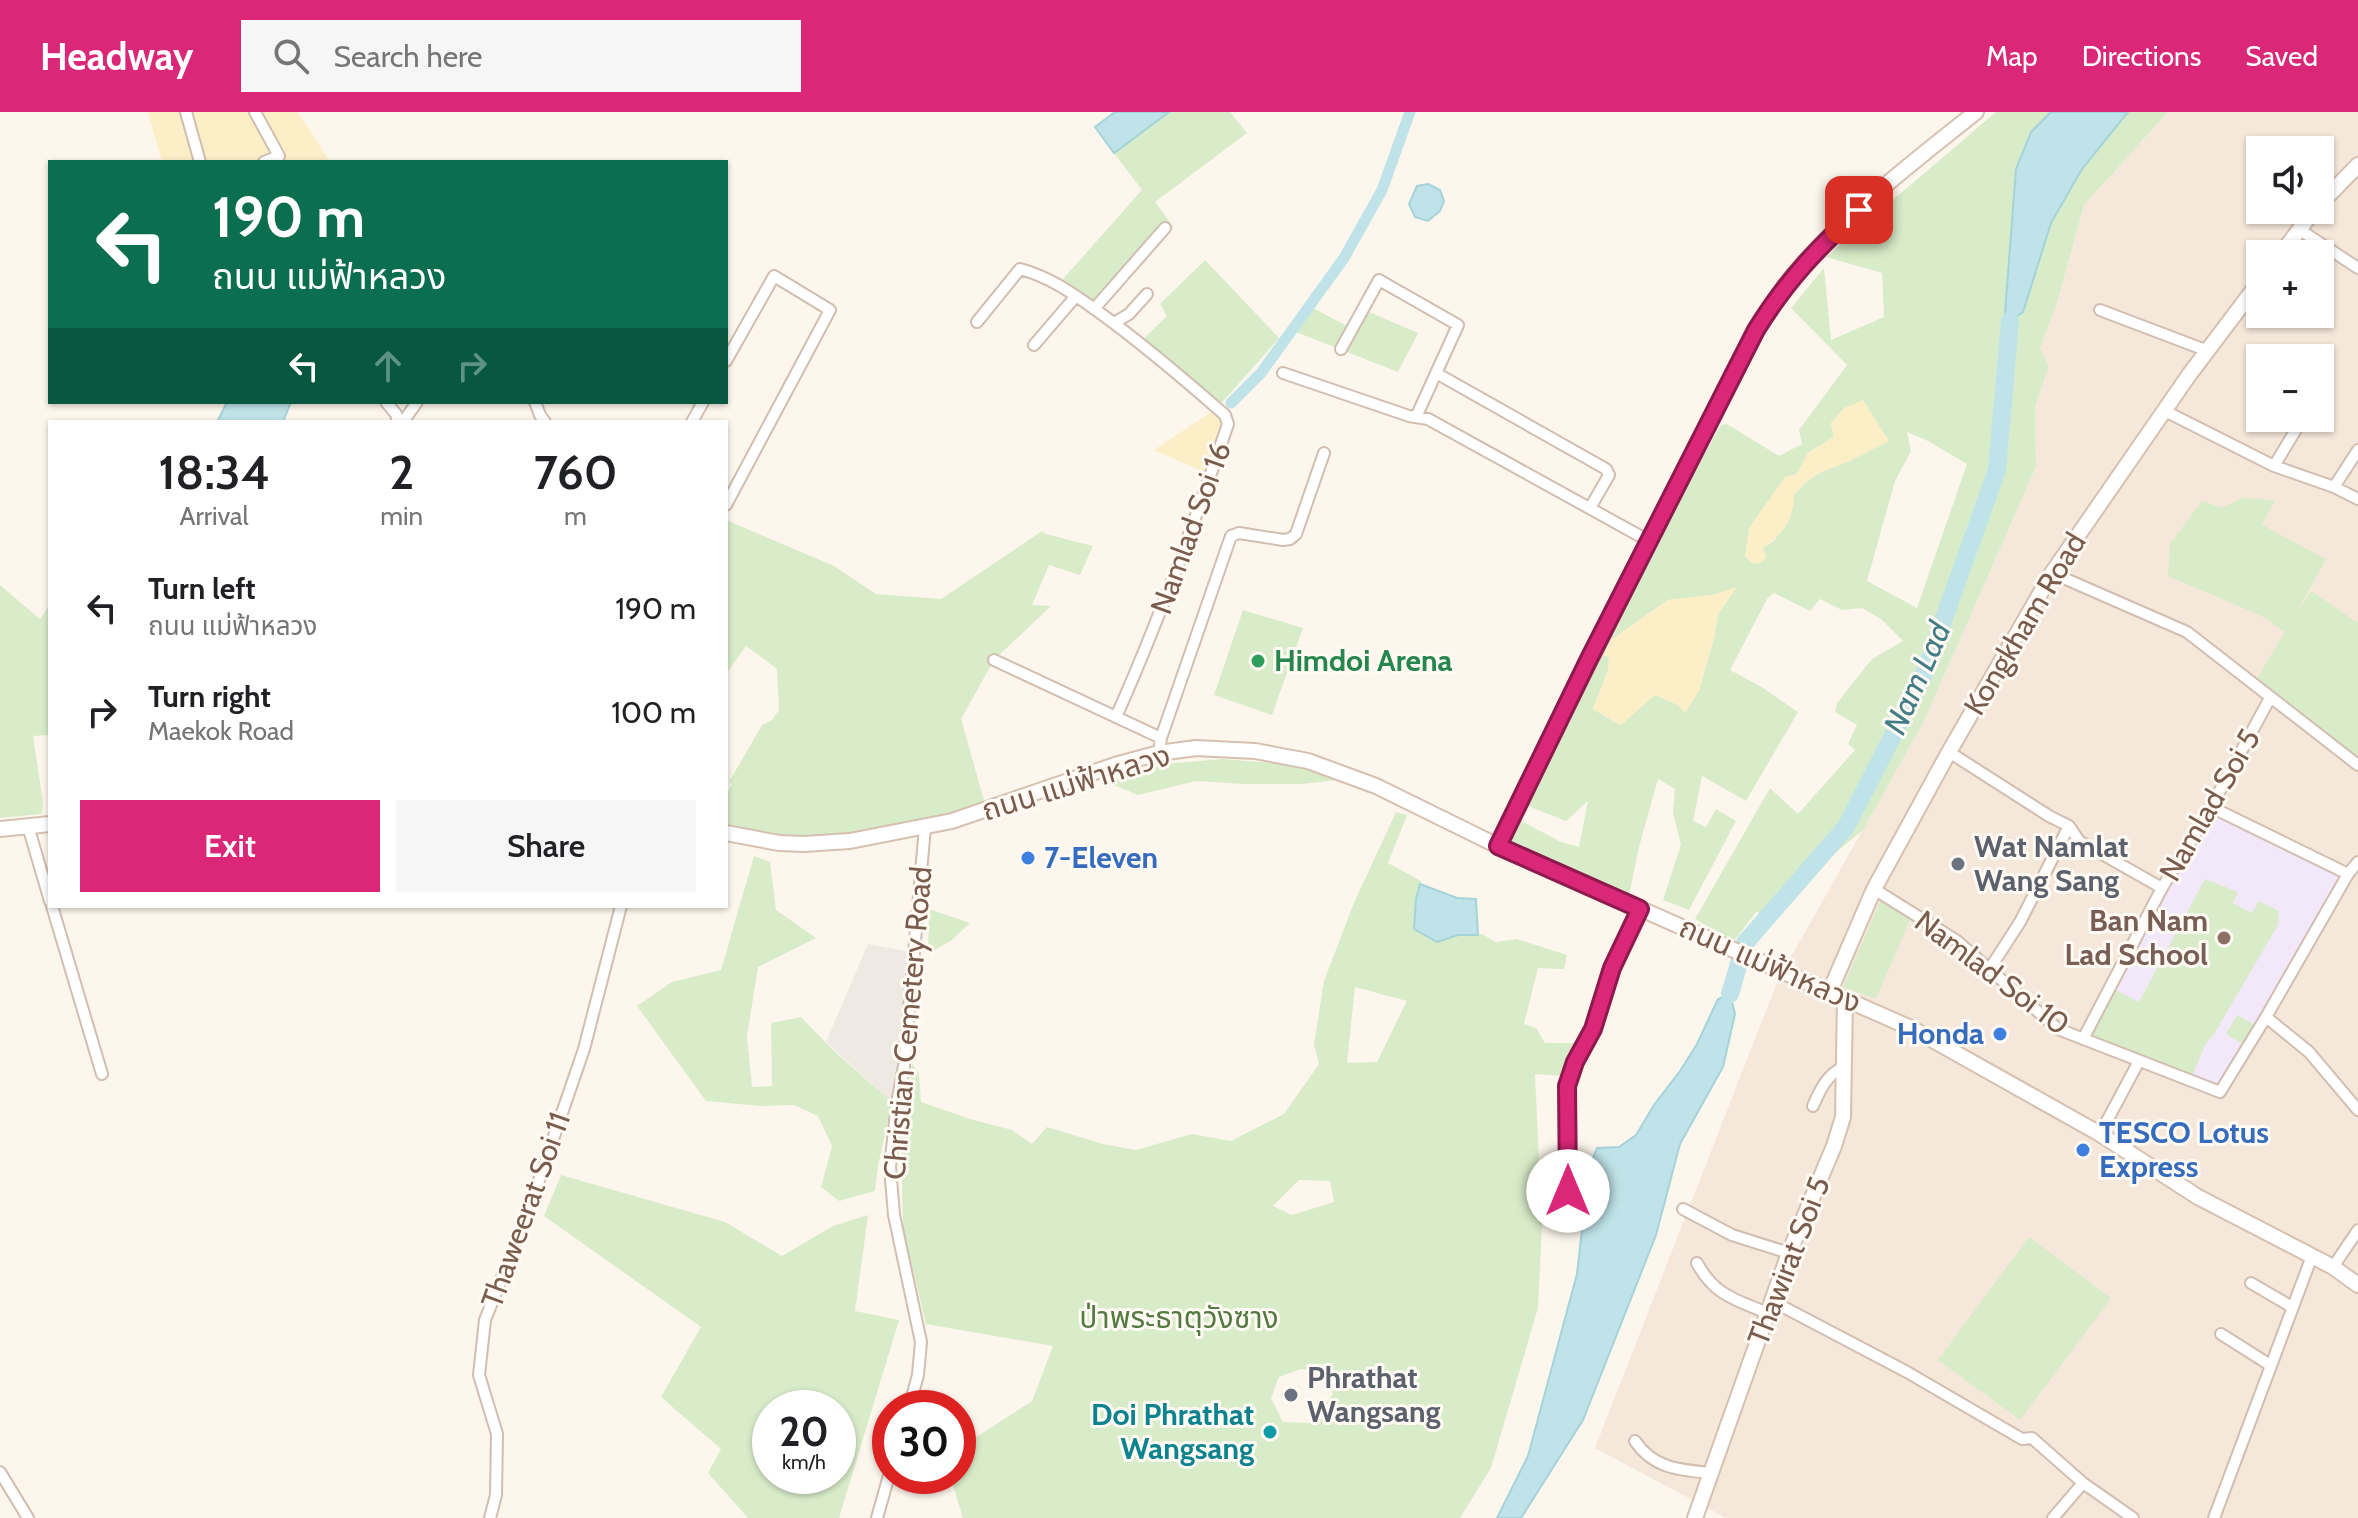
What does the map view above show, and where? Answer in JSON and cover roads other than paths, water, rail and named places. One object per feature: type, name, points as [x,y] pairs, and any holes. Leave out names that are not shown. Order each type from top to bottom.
[{"type":"street","points":[[186,112],[199,160]]},
{"type":"street","points":[[255,112],[279,156],[269,160]]},
{"type":"street","points":[[1498,846],[1741,357],[1785,285],[1845,223],[1976,112]]},
{"type":"street","points":[[2334,190],[2358,165]]},
{"type":"street","points":[[2292,240],[2304,224]]},
{"type":"street","points":[[1094,309],[1165,228]]},
{"type":"street","points":[[2300,230],[2358,268]]},
{"type":"street","name":"Namlad Soi 16","points":[[977,322],[1020,269],[1058,283],[1140,342],[1225,415],[1228,424],[1182,558],[1116,717]]},
{"type":"street","points":[[728,357],[774,276],[830,310],[728,501]]},
{"type":"street","points":[[1341,349],[1379,280],[1458,325],[1417,415]]},
{"type":"street","points":[[1114,323],[1129,314],[1147,294]]},
{"type":"street","points":[[1034,345],[1076,296]]},
{"type":"street","name":"Kongkham Road","points":[[1830,991],[1874,889],[2052,573],[2246,300]]},
{"type":"street","points":[[2100,310],[2208,351]]},
{"type":"street","points":[[1283,373],[1409,416],[1428,419],[1649,541]]},
{"type":"street","points":[[1436,373],[1606,469],[1609,475],[1590,508]]},
{"type":"street","points":[[388,404],[400,420]]},
{"type":"street","points":[[403,420],[415,404]]},
{"type":"street","points":[[2165,411],[2274,466],[2358,499]]},
{"type":"street","points":[[2274,466],[2295,432]]},
{"type":"street","points":[[2334,487],[2358,450]]},
{"type":"street","points":[[994,660],[1116,717],[1160,746],[1231,536],[1239,533],[1283,540],[1296,534],[1324,453]]},
{"type":"street","points":[[2052,573],[2187,632],[2358,765]]},
{"type":"street","name":"Namlad Soi 5","points":[[2083,1039],[2162,888],[2211,807],[2270,698]]},
{"type":"street","name":"ถนน แม่ฟ้าหลวง","points":[[728,833],[779,843],[827,844],[925,827],[987,810],[1160,746],[1255,751],[1308,761],[1366,782],[1498,846],[1913,1029],[2100,1134],[2198,1197],[2333,1267],[2358,1285]]},
{"type":"street","points":[[1949,752],[2069,826],[2079,841],[2162,888]]},
{"type":"street","points":[[2211,807],[2348,874]]},
{"type":"street","points":[[0,829],[48,824]]},
{"type":"street","points":[[28,826],[48,893]]},
{"type":"street","points":[[1989,970],[2020,922],[2069,826]]},
{"type":"street","name":"Christian Cemetery Road","points":[[914,1390],[921,1342],[894,1215],[890,1167],[904,1066],[925,827]]},
{"type":"street","name":"Namlad Soi 10","points":[[1874,889],[1957,941],[2058,1029],[2220,1092],[2348,874],[2358,862]]},
{"type":"street","points":[[52,908],[102,1074]]},
{"type":"street","name":"Thaweerat Soi 11","points":[[490,1518],[496,1495],[497,1434],[479,1375],[485,1320],[527,1215],[584,1049],[620,908]]},
{"type":"street","points":[[1568,1191],[1567,1086],[1575,1062],[1593,1029],[1612,968],[1640,909]]},
{"type":"street","name":"Thawirat Soi 5","points":[[1695,1518],[1769,1307],[1843,1117],[1845,998]]},
{"type":"street","points":[[2266,1017],[2309,1052],[2358,1110]]},
{"type":"street","points":[[2100,1134],[2139,1061]]},
{"type":"street","points":[[1813,1106],[1828,1078],[1844,1067]]},
{"type":"street","points":[[1683,1209],[1732,1235],[1789,1253]]},
{"type":"street","points":[[2333,1267],[2358,1230]]},
{"type":"street","points":[[2214,1518],[2312,1256]]},
{"type":"street","points":[[1697,1263],[1708,1282],[1717,1290],[1769,1307],[1907,1372],[2022,1439],[2032,1438],[2083,1483],[2133,1518]]},
{"type":"street","points":[[2251,1283],[2292,1307]]},
{"type":"street","points":[[2221,1334],[2270,1365]]},
{"type":"street","points":[[1635,1441],[1640,1450],[1670,1468],[1711,1473]]},
{"type":"street","points":[[0,1472],[28,1518]]},
{"type":"street","points":[[2053,1518],[2083,1483]]},
{"type":"street","points":[[877,1518],[884,1494]]},
{"type":"water","points":[[1115,112],[1169,112],[1114,153],[1095,127]]},
{"type":"water","points":[[2051,112],[2128,112],[2082,169],[2051,223],[2023,312],[2004,326],[2016,169],[2031,132]]},
{"type":"water","points":[[1428,184],[1440,190],[1444,201],[1440,211],[1428,221],[1415,217],[1409,204],[1417,186]]},
{"type":"water","points":[[226,404],[290,404],[284,420],[218,420]]},
{"type":"water","points":[[1420,884],[1457,898],[1476,899],[1478,935],[1458,935],[1437,942],[1414,929]]},
{"type":"water","points":[[1730,994],[1735,1014],[1723,1067],[1680,1144],[1656,1235],[1583,1420],[1521,1518],[1497,1518],[1528,1456],[1577,1274],[1589,1168],[1597,1148],[1619,1147],[1636,1135],[1697,1044],[1718,999]]},
{"type":"waterway","points":[[1231,403],[1261,373],[1344,258],[1382,190],[1410,112]]},
{"type":"waterway","name":"Nam Lad","points":[[1730,994],[1745,943],[1846,827],[1923,677],[1997,470],[2010,321]]},
{"type":"place","name":"Himdoi Arena","points":[[1258,661]]},
{"type":"place","name":"7-Eleven","points":[[1028,858]]},
{"type":"place","name":"Wat Namlat Wang Sang","points":[[1958,864]]},
{"type":"place","name":"Ban Nam Lad School","points":[[2224,938]]},
{"type":"place","name":"Honda","points":[[2000,1034]]},
{"type":"place","name":"TESCO Lotus Express","points":[[2083,1150]]},
{"type":"place","name":"Phrathat Wangsang","points":[[1291,1395]]},
{"type":"place","name":"Doi Phrathat Wangsang","points":[[1270,1432]]},
{"type":"park label","name":"ป่าพระธาตุวังซาง","points":[[1179,1318]]}]
